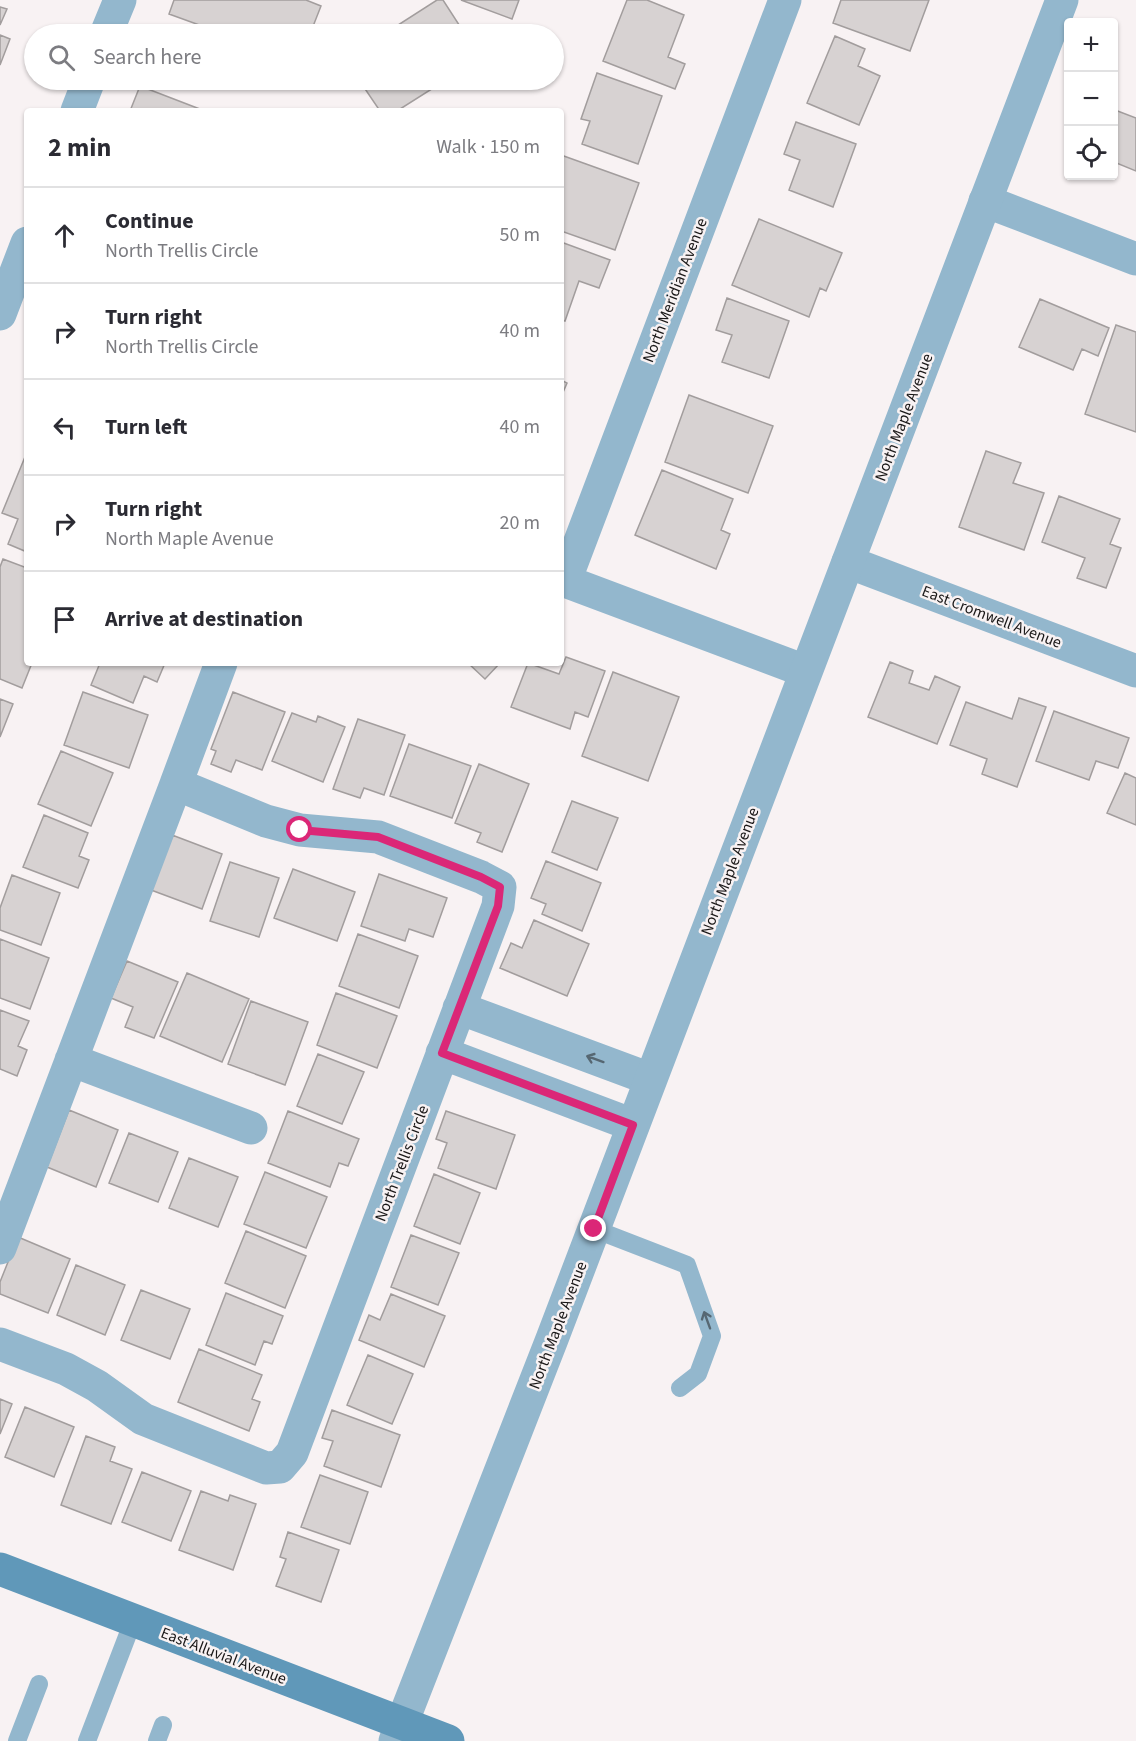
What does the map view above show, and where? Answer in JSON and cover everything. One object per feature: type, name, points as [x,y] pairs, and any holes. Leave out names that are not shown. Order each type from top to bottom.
[{"type":"main road","name":"East Alluvial Avenue","points":[[0,1569],[133,1621],[398,1732],[448,1741]]},
{"type":"street","points":[[110,24],[120,0]]},
{"type":"street","name":"North Meridian Avenue","points":[[785,0],[565,581],[806,671]]},
{"type":"street","name":"North Maple Avenue","points":[[398,1732],[594,1229],[1062,0]]},
{"type":"street","points":[[78,108],[85,90]]},
{"type":"street","points":[[985,201],[1136,259]]},
{"type":"street","points":[[0,314],[24,251]]},
{"type":"street","name":"East Cromwell Avenue","points":[[848,562],[1136,671]]},
{"type":"street","points":[[0,1248],[220,666]]},
{"type":"street","name":"North Trellis Circle","points":[[0,1344],[66,1369],[97,1386],[143,1419],[266,1468],[280,1467],[292,1453],[498,906],[500,887],[481,877],[378,837],[300,830],[266,821],[176,784]]},
{"type":"street","points":[[459,1008],[650,1079]]},
{"type":"street","points":[[526,1085],[543,1040]]},
{"type":"street","points":[[442,1053],[633,1125]]},
{"type":"street","points":[[71,1060],[251,1128]]},
{"type":"lane","points":[[594,1229],[687,1265],[712,1336],[698,1374],[680,1388]]},
{"type":"lane","points":[[87,1741],[133,1621]]},
{"type":"lane","points":[[17,1741],[39,1684]]},
{"type":"building","points":[[174,0],[306,0],[321,6],[314,24],[196,24],[169,14]]},
{"type":"building","points":[[437,0],[443,0],[459,24],[400,24]]},
{"type":"building","points":[[461,0],[519,0],[512,19]]},
{"type":"building","points":[[627,0],[647,0],[684,15],[668,57],[685,64],[675,89],[603,61]]},
{"type":"building","points":[[841,0],[929,0],[910,51],[833,23]]},
{"type":"building","points":[[0,7],[7,9],[0,25]]},
{"type":"building","points":[[0,35],[10,39],[0,65]]},
{"type":"building","points":[[835,36],[865,49],[858,66],[880,76],[859,125],[807,103]]},
{"type":"building","points":[[597,73],[662,96],[638,164],[582,144],[590,121],[581,119]]},
{"type":"building","points":[[138,90],[150,90],[197,108],[131,108]]},
{"type":"building","points":[[366,90],[430,90],[402,108],[378,108]]},
{"type":"building","points":[[1118,111],[1136,118],[1136,171],[1118,164]]},
{"type":"building","points":[[796,122],[856,144],[833,207],[789,190],[800,160],[784,154]]},
{"type":"building","points":[[564,156],[639,183],[615,250],[564,232]]},
{"type":"building","points":[[759,219],[842,253],[826,291],[820,288],[809,317],[732,285]]},
{"type":"building","points":[[564,243],[610,260],[599,288],[579,281],[565,321]]},
{"type":"building","points":[[727,298],[789,321],[769,378],[722,362],[732,335],[716,330]]},
{"type":"building","points":[[1040,299],[1109,328],[1098,356],[1082,349],[1073,370],[1019,347]]},
{"type":"building","points":[[1116,325],[1136,332],[1136,432],[1085,414]]},
{"type":"building","points":[[689,395],[773,426],[748,493],[665,462]]},
{"type":"building","points":[[986,451],[1021,463],[1013,483],[1044,493],[1024,550],[959,527]]},
{"type":"building","points":[[24,459],[24,551],[8,544],[18,519],[2,513]]},
{"type":"building","points":[[662,470],[733,499],[721,530],[730,534],[716,569],[635,535]]},
{"type":"building","points":[[1059,496],[1120,519],[1110,544],[1121,548],[1106,588],[1077,578],[1085,558],[1042,542]]},
{"type":"building","points":[[3,559],[24,567],[24,666],[31,666],[22,688],[0,679],[0,567]]},
{"type":"building","points":[[566,657],[605,671],[588,717],[575,712],[570,729],[511,707],[527,666],[536,666],[559,674]]},
{"type":"building","points":[[890,662],[913,671],[909,683],[929,690],[935,676],[960,687],[937,744],[868,717]]},
{"type":"building","points":[[99,666],[164,666],[157,682],[144,676],[133,703],[91,685]]},
{"type":"building","points":[[471,666],[497,666],[485,679]]},
{"type":"building","points":[[613,672],[679,697],[648,781],[582,756]]},
{"type":"building","points":[[83,692],[148,715],[129,768],[64,745]]},
{"type":"building","points":[[233,692],[285,712],[262,770],[236,760],[231,772],[211,764],[216,751],[211,749]]},
{"type":"building","points":[[1019,698],[1046,707],[1017,787],[982,774],[987,759],[950,745],[966,702],[1012,719]]},
{"type":"building","points":[[0,699],[13,704],[0,737]]},
{"type":"building","points":[[1054,711],[1129,738],[1118,768],[1096,761],[1089,780],[1036,761]]},
{"type":"building","points":[[292,713],[316,722],[318,716],[345,727],[323,782],[272,761]]},
{"type":"building","points":[[358,719],[405,735],[384,795],[364,788],[360,798],[333,789]]},
{"type":"building","points":[[409,744],[471,766],[452,818],[390,796]]},
{"type":"building","points":[[61,751],[113,773],[91,826],[38,804]]},
{"type":"building","points":[[479,764],[529,784],[502,852],[477,842],[481,833],[455,823]]},
{"type":"building","points":[[1125,773],[1136,778],[1136,825],[1107,813]]},
{"type":"building","points":[[572,801],[618,818],[597,870],[552,852]]},
{"type":"building","points":[[44,815],[88,833],[79,856],[89,860],[78,888],[23,867]]},
{"type":"building","points":[[172,835],[222,854],[202,909],[151,890]]},
{"type":"building","points":[[546,861],[601,883],[582,931],[542,914],[546,904],[531,898]]},
{"type":"building","points":[[230,862],[279,878],[259,937],[210,921]]},
{"type":"building","points":[[293,869],[355,892],[337,941],[274,918]]},
{"type":"building","points":[[379,874],[447,898],[433,937],[409,929],[405,941],[361,926]]},
{"type":"building","points":[[12,875],[60,893],[41,945],[0,930],[0,908]]},
{"type":"building","points":[[534,920],[589,944],[567,996],[500,968],[511,943],[522,948]]},
{"type":"building","points":[[358,934],[418,956],[399,1008],[339,986]]},
{"type":"building","points":[[0,939],[49,958],[30,1009],[0,998]]},
{"type":"building","points":[[127,961],[178,982],[154,1038],[125,1027],[133,1007],[111,998]]},
{"type":"building","points":[[187,973],[249,999],[222,1062],[160,1036]]},
{"type":"building","points":[[336,993],[397,1016],[377,1068],[317,1045]]},
{"type":"building","points":[[251,1001],[308,1022],[285,1085],[228,1064]]},
{"type":"building","points":[[0,1010],[29,1021],[18,1046],[27,1050],[17,1076],[0,1069]]},
{"type":"building","points":[[318,1054],[364,1072],[342,1124],[297,1106]]},
{"type":"building","points":[[69,1110],[118,1130],[96,1187],[47,1167]]},
{"type":"building","points":[[288,1111],[359,1139],[348,1166],[339,1163],[330,1187],[268,1163]]},
{"type":"building","points":[[446,1111],[515,1135],[496,1189],[438,1168],[447,1143],[436,1139]]},
{"type":"building","points":[[129,1133],[178,1152],[158,1202],[109,1183]]},
{"type":"building","points":[[189,1158],[238,1177],[218,1227],[169,1208]]},
{"type":"building","points":[[265,1172],[327,1197],[306,1248],[244,1224]]},
{"type":"building","points":[[434,1174],[480,1193],[460,1244],[414,1226]]},
{"type":"building","points":[[246,1231],[306,1256],[285,1308],[225,1283]]},
{"type":"building","points":[[411,1235],[459,1253],[438,1305],[391,1287]]},
{"type":"building","points":[[18,1237],[70,1259],[48,1313],[0,1294],[0,1282]]},
{"type":"building","points":[[76,1265],[125,1285],[105,1335],[57,1315]]},
{"type":"building","points":[[141,1290],[190,1309],[170,1359],[121,1340]]},
{"type":"building","points":[[226,1293],[283,1316],[272,1344],[264,1341],[255,1365],[206,1345]]},
{"type":"building","points":[[391,1294],[445,1316],[424,1367],[359,1340],[369,1315],[380,1320]]},
{"type":"building","points":[[199,1349],[262,1375],[252,1399],[260,1402],[249,1431],[178,1402]]},
{"type":"building","points":[[368,1355],[413,1374],[392,1424],[347,1405]]},
{"type":"building","points":[[0,1399],[12,1404],[0,1434]]},
{"type":"building","points":[[25,1407],[74,1427],[54,1477],[5,1457]]},
{"type":"building","points":[[332,1410],[400,1435],[381,1487],[324,1466],[333,1441],[322,1438]]},
{"type":"building","points":[[86,1436],[115,1447],[110,1461],[132,1469],[111,1524],[61,1505]]},
{"type":"building","points":[[142,1472],[191,1491],[171,1541],[122,1522]]},
{"type":"building","points":[[320,1475],[368,1492],[350,1544],[301,1527]]},
{"type":"building","points":[[201,1491],[228,1501],[230,1495],[256,1504],[233,1570],[179,1550]]},
{"type":"building","points":[[288,1532],[339,1550],[321,1602],[276,1586],[286,1559],[280,1557]]},
{"type":"route","points":[[300,830],[378,837],[481,877],[500,887],[498,906],[442,1053],[633,1125],[594,1229]]}]
